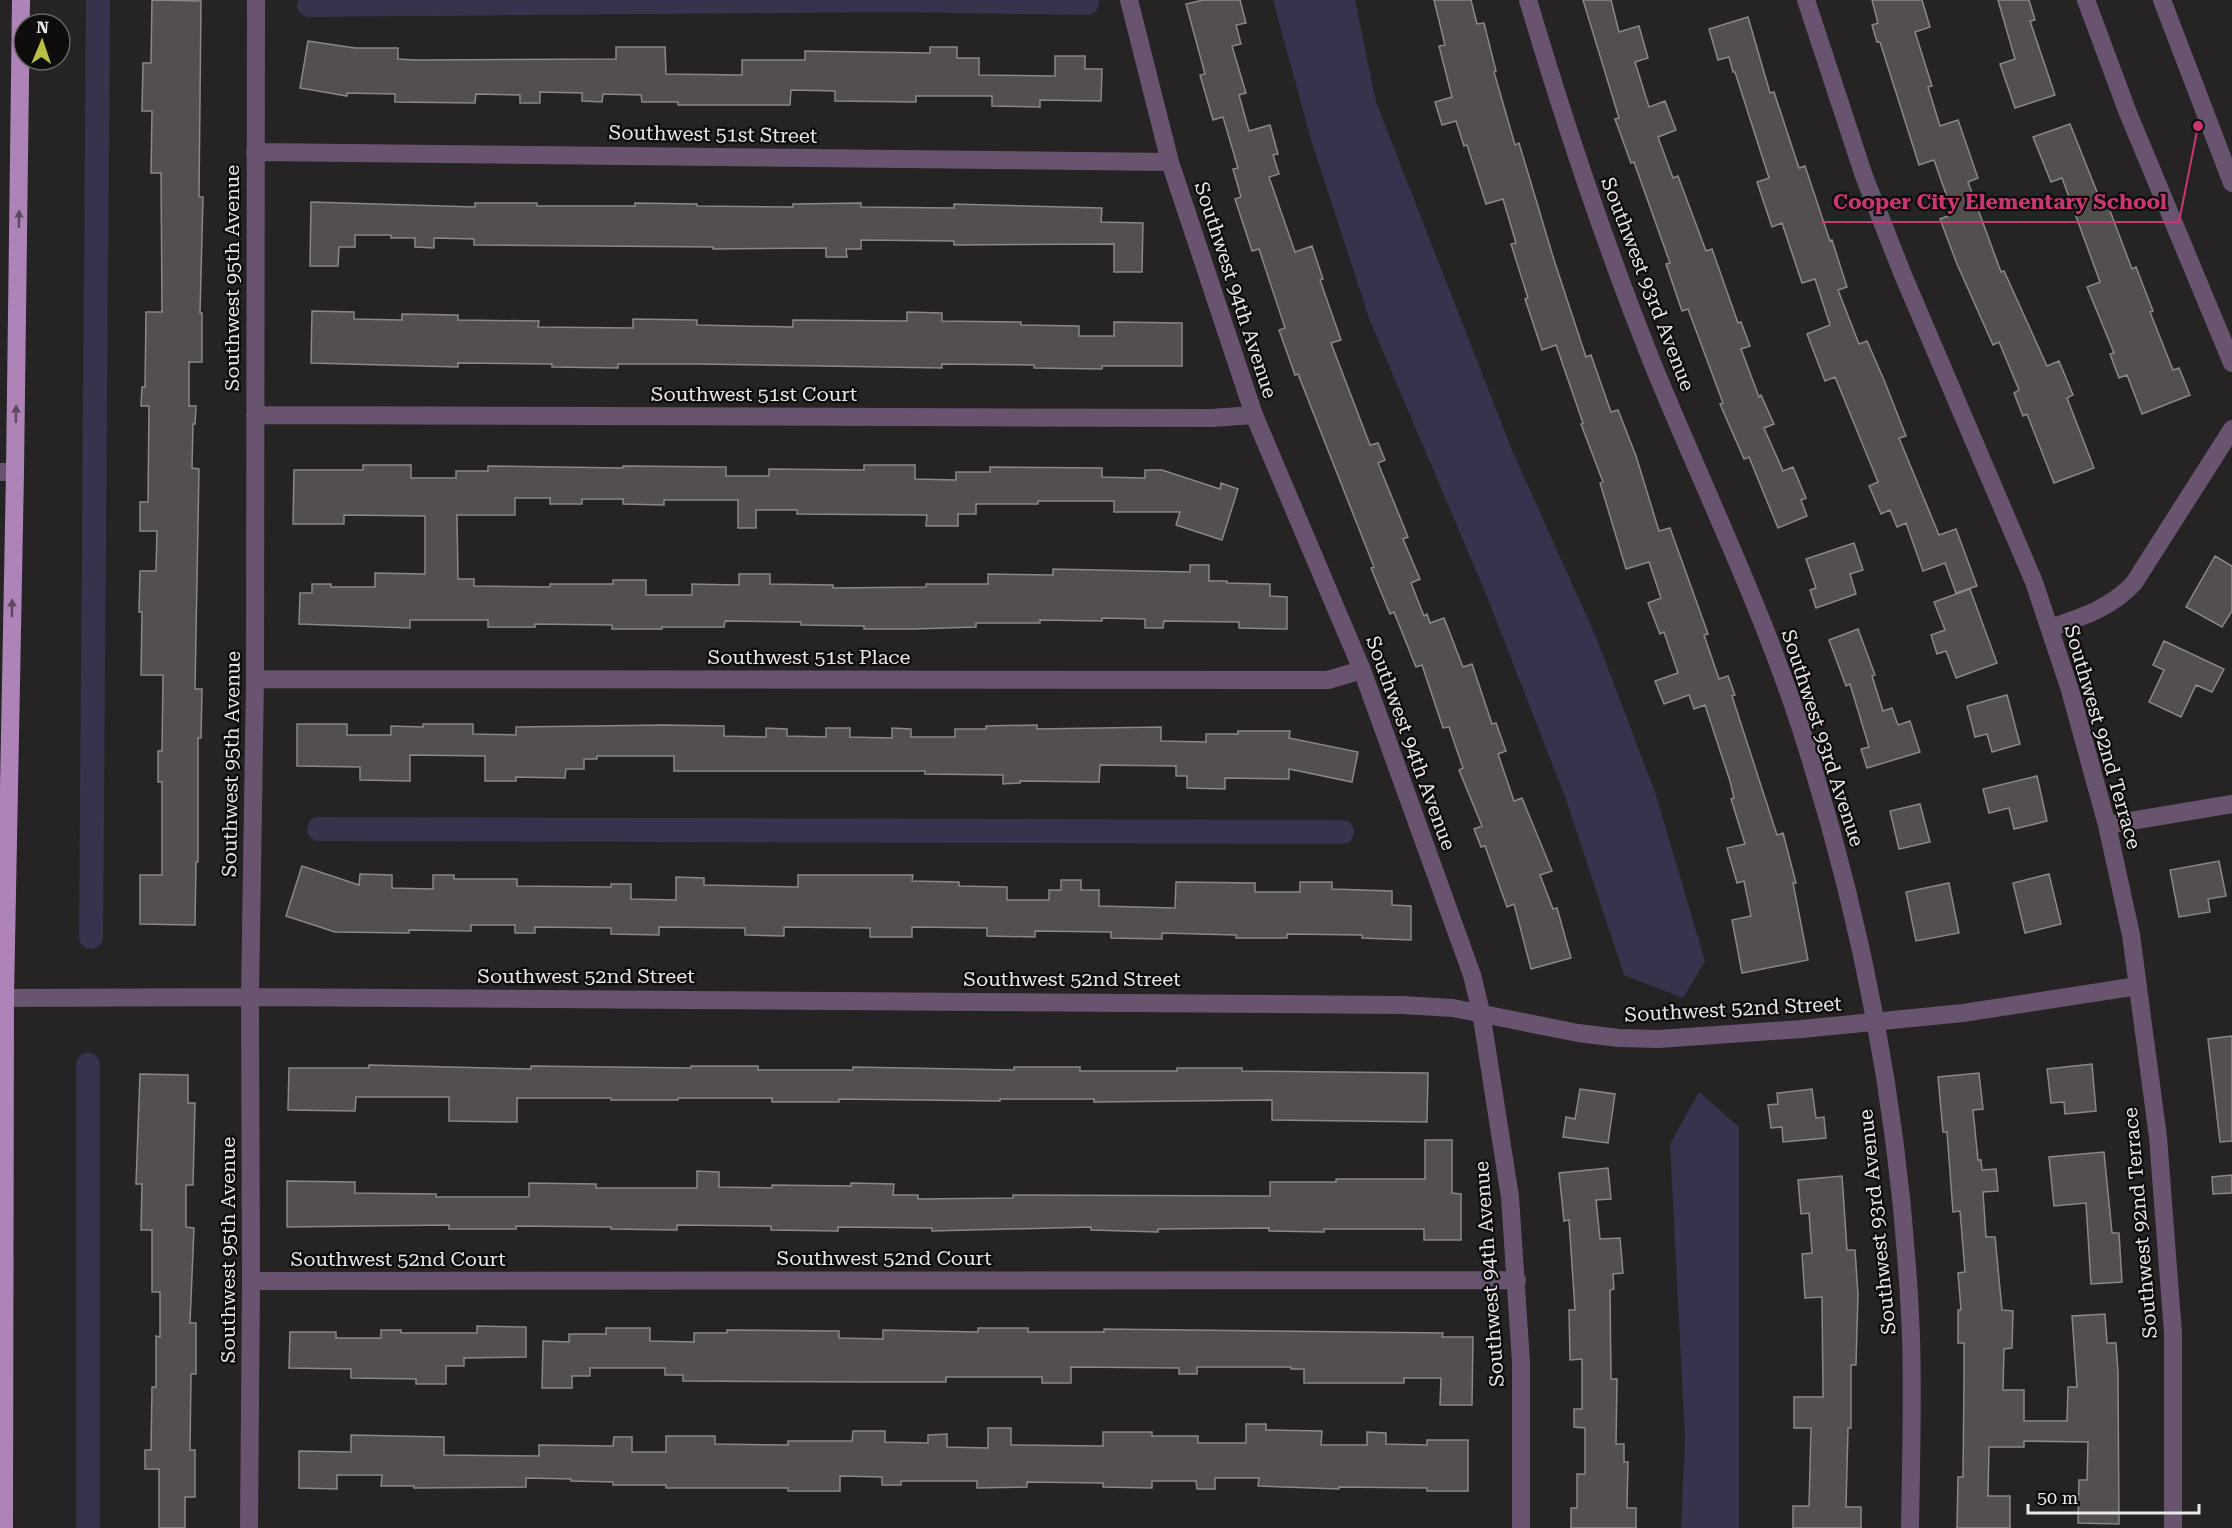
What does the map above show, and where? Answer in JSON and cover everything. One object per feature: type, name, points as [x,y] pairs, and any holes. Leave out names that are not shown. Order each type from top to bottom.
[{"type":"main road","points":[[4,1528],[2,998],[7,513],[21,0]]},
{"type":"street","name":"Southwest 95th Avenue","points":[[249,1528],[250,997],[255,679],[256,0]]},
{"type":"street","name":"Southwest 94th Avenue","points":[[1129,0],[1170,162],[1254,415],[1362,670],[1472,975],[1481,1012],[1510,1197],[1521,1362],[1521,1528]]},
{"type":"street","name":"Southwest 93rd Avenue","points":[[1528,0],[1572,145],[1625,295],[1774,651],[1806,745],[1848,894],[1876,1022],[1896,1156],[1908,1278],[1912,1397],[1910,1528]]},
{"type":"street","name":"Southwest 92nd Terrace","points":[[1806,0],[1864,176],[1903,275],[2034,582],[2073,701],[2107,825],[2130,935],[2158,1137],[2173,1343],[2173,1528]]},
{"type":"street","points":[[2086,0],[2128,113],[2232,363]]},
{"type":"street","points":[[2162,0],[2232,183]]},
{"type":"street","name":"Southwest 51st Street","points":[[255,152],[1170,162]]},
{"type":"street","name":"Southwest 51st Court","points":[[255,416],[1211,418],[1254,415]]},
{"type":"street","points":[[2050,628],[2108,605],[2134,583],[2232,429]]},
{"type":"street","name":"Southwest 51st Place","points":[[255,679],[1328,680],[1362,670]]},
{"type":"street","points":[[2107,825],[2232,804]]},
{"type":"street","name":"Southwest 52nd Street","points":[[2,998],[1283,1002],[1453,1008],[1578,1033],[1619,1038],[1731,1035],[1876,1022],[1974,1012],[2138,986]]},
{"type":"street","name":"Southwest 52nd Court","points":[[251,1281],[1516,1280]]},
{"type":"shaded area","points":[[1273,0],[1355,0],[1376,102],[1512,450],[1596,637],[1655,792],[1705,961],[1683,998],[1624,975],[1565,797],[1486,594],[1370,321],[1312,143]]},
{"type":"shaded area","points":[[1699,1092],[1739,1127],[1739,1528],[1681,1528],[1685,1439],[1670,1144]]},
{"type":"building","points":[[152,0],[201,1],[199,197],[203,197],[200,313],[202,313],[202,362],[189,362],[189,406],[196,406],[195,424],[193,424],[192,468],[199,469],[195,689],[202,689],[201,738],[198,738],[198,862],[196,862],[195,925],[140,924],[140,875],[162,875],[162,782],[158,782],[158,751],[162,751],[163,675],[141,675],[142,612],[139,612],[140,571],[156,571],[157,531],[140,531],[140,502],[148,502],[149,406],[141,406],[142,387],[145,387],[146,312],[162,312],[161,173],[151,173],[152,111],[142,111],[143,63],[151,63]]},
{"type":"building","points":[[1203,0],[1240,0],[1246,23],[1236,25],[1241,44],[1232,46],[1246,93],[1239,95],[1249,131],[1270,125],[1278,154],[1273,155],[1279,174],[1269,177],[1295,252],[1312,246],[1323,279],[1320,280],[1341,340],[1331,343],[1370,445],[1378,443],[1385,460],[1378,463],[1408,537],[1403,539],[1420,579],[1411,583],[1424,616],[1427,614],[1430,623],[1444,618],[1463,667],[1472,664],[1492,724],[1496,723],[1506,751],[1498,754],[1514,801],[1522,798],[1552,871],[1540,875],[1553,909],[1557,908],[1571,958],[1531,969],[1514,904],[1507,907],[1485,846],[1481,847],[1474,829],[1482,826],[1459,770],[1463,768],[1449,727],[1443,728],[1422,665],[1416,667],[1394,612],[1390,614],[1371,568],[1374,567],[1298,374],[1295,375],[1279,330],[1285,328],[1259,249],[1252,251],[1235,199],[1241,197],[1233,169],[1238,168],[1223,117],[1213,120],[1200,75],[1205,74],[1186,4]]},
{"type":"building","points":[[1434,0],[1471,0],[1477,24],[1484,23],[1496,71],[1494,72],[1515,145],[1519,143],[1586,357],[1591,355],[1611,412],[1618,410],[1636,456],[1659,531],[1670,528],[1708,634],[1704,635],[1719,679],[1728,676],[1735,695],[1732,696],[1777,835],[1783,833],[1796,883],[1793,883],[1808,960],[1742,973],[1732,920],[1751,916],[1744,881],[1737,883],[1727,848],[1745,844],[1731,799],[1734,798],[1730,781],[1705,705],[1694,709],[1689,695],[1664,704],[1655,681],[1678,673],[1664,632],[1660,634],[1648,603],[1661,598],[1649,562],[1626,569],[1600,483],[1603,482],[1581,424],[1583,423],[1556,345],[1542,350],[1525,299],[1528,298],[1511,244],[1516,243],[1503,199],[1486,204],[1467,145],[1464,146],[1456,121],[1442,125],[1435,102],[1452,97],[1439,46],[1445,45]]},
{"type":"building","points":[[1583,0],[1611,0],[1619,32],[1639,26],[1648,58],[1635,62],[1649,107],[1665,101],[1676,130],[1658,137],[1673,178],[1678,176],[1706,251],[1712,249],[1738,323],[1741,322],[1750,346],[1741,349],[1759,397],[1761,395],[1774,424],[1764,428],[1783,471],[1793,467],[1806,498],[1801,500],[1807,516],[1778,528],[1749,457],[1744,459],[1720,404],[1723,403],[1688,309],[1682,311],[1666,264],[1670,263],[1634,162],[1631,163],[1615,119],[1619,118]]},
{"type":"building","points":[[1872,0],[1922,0],[1930,27],[1915,32],[1932,86],[1928,87],[1940,126],[1958,120],[1978,178],[1968,182],[2001,272],[2004,271],[2047,366],[2059,361],[2073,395],[2067,398],[2094,468],[2054,483],[2027,414],[2023,416],[2014,393],[2019,390],[1999,342],[1993,345],[1940,219],[1953,214],[1934,160],[1919,165],[1880,42],[1877,42],[1872,25],[1878,23]]},
{"type":"building","points":[[1998,0],[2029,0],[2035,20],[2030,21],[2055,95],[2015,108],[2000,64],[2015,59]]},
{"type":"building","points":[[1748,17],[1770,93],[1774,92],[1799,168],[1805,166],[1830,241],[1832,240],[1847,287],[1838,290],[1859,344],[1867,341],[1884,380],[1906,436],[1899,438],[1939,535],[1956,529],[1977,586],[1956,593],[1945,563],[1923,571],[1906,523],[1897,527],[1890,510],[1881,514],[1869,486],[1878,482],[1835,377],[1825,381],[1807,334],[1830,325],[1815,279],[1802,283],[1782,223],[1772,227],[1757,182],[1769,178],[1729,57],[1718,60],[1709,29]]},
{"type":"building","points":[[308,41],[355,48],[398,48],[398,59],[415,60],[616,59],[616,47],[665,47],[666,74],[742,75],[742,60],[805,60],[805,51],[930,53],[930,47],[957,47],[957,58],[979,58],[979,75],[1055,76],[1055,56],[1085,56],[1085,69],[1102,69],[1101,101],[1040,100],[1040,107],[992,106],[992,96],[916,96],[916,102],[835,101],[835,91],[791,90],[790,105],[678,105],[678,102],[642,102],[641,95],[603,94],[602,102],[582,101],[582,93],[540,92],[540,103],[520,103],[520,95],[476,94],[475,103],[395,102],[395,94],[347,93],[347,96],[300,88]]},
{"type":"building","points":[[2070,124],[2099,197],[2104,195],[2132,269],[2136,267],[2153,311],[2150,312],[2173,370],[2179,368],[2190,395],[2142,414],[2127,375],[2119,378],[2110,354],[2114,353],[2087,287],[2100,282],[2062,178],[2051,182],[2033,137]]},
{"type":"building","points":[[311,202],[475,207],[475,203],[537,203],[537,206],[635,206],[635,203],[793,207],[793,204],[861,203],[861,207],[954,208],[954,204],[1102,208],[1101,222],[1143,223],[1142,272],[1114,272],[1114,244],[954,245],[954,241],[861,240],[861,249],[846,249],[847,257],[826,257],[826,248],[713,249],[713,247],[474,245],[474,239],[434,238],[434,248],[415,247],[415,238],[391,238],[391,235],[355,235],[355,247],[339,247],[338,266],[310,266]]},
{"type":"building","points":[[312,311],[354,312],[354,319],[402,320],[402,314],[458,315],[458,320],[539,321],[538,327],[633,328],[633,319],[697,320],[697,325],[793,327],[793,320],[907,321],[907,312],[942,313],[942,321],[1021,322],[1021,325],[1079,326],[1079,336],[1114,336],[1114,322],[1182,323],[1182,366],[1102,366],[1102,369],[1034,368],[1034,365],[942,364],[942,368],[618,364],[618,368],[552,367],[552,364],[458,363],[458,367],[311,363]]},
{"type":"building","points":[[363,465],[411,465],[411,478],[456,478],[456,471],[488,471],[488,466],[726,467],[726,476],[769,476],[769,469],[864,470],[864,465],[915,465],[915,479],[956,480],[956,472],[990,472],[990,467],[1102,468],[1102,477],[1145,478],[1145,470],[1162,470],[1220,489],[1221,483],[1238,489],[1222,540],[1176,525],[1180,512],[1114,512],[1114,501],[976,504],[976,514],[958,514],[958,526],[926,526],[927,515],[797,514],[797,510],[756,510],[756,528],[738,528],[738,500],[664,500],[664,505],[623,504],[623,499],[582,499],[582,504],[550,504],[550,498],[515,498],[515,515],[457,515],[458,579],[474,579],[474,586],[550,587],[550,584],[613,584],[613,580],[646,580],[646,595],[692,595],[692,584],[739,585],[739,574],[770,574],[770,584],[833,585],[833,588],[926,587],[926,584],[988,584],[988,574],[1053,575],[1053,569],[1190,572],[1190,565],[1209,565],[1209,581],[1270,584],[1270,596],[1287,597],[1287,629],[1239,628],[1239,622],[1164,621],[1163,628],[1145,628],[1145,619],[1102,618],[1102,621],[1040,620],[1040,623],[976,623],[976,627],[914,629],[864,629],[864,626],[801,625],[801,622],[725,621],[724,627],[662,627],[662,629],[612,629],[612,625],[535,624],[535,627],[488,627],[488,620],[410,620],[410,628],[299,624],[300,593],[312,593],[312,584],[331,584],[331,587],[375,587],[375,573],[425,574],[425,516],[344,515],[344,524],[293,524],[294,470],[363,470]]},
{"type":"building","points":[[1854,543],[1863,570],[1850,574],[1856,594],[1816,608],[1810,590],[1816,588],[1806,559]]},
{"type":"building","points":[[2215,556],[2232,566],[2232,611],[2222,627],[2186,607]]},
{"type":"building","points":[[1970,589],[1997,663],[1956,678],[1946,651],[1937,654],[1931,635],[1945,630],[1934,602]]},
{"type":"building","points":[[1858,629],[1875,675],[1872,676],[1883,711],[1892,708],[1898,725],[1910,721],[1920,752],[1867,768],[1861,749],[1869,747],[1850,684],[1846,686],[1829,640]]},
{"type":"building","points":[[2164,641],[2224,669],[2212,692],[2196,685],[2181,717],[2149,702],[2164,670],[2153,665]]},
{"type":"building","points":[[2007,695],[2020,744],[1992,752],[1987,734],[1975,737],[1967,706]]},
{"type":"building","points":[[297,724],[347,724],[347,735],[391,735],[391,726],[423,727],[423,724],[473,724],[473,734],[516,735],[516,727],[664,725],[724,726],[724,736],[766,737],[766,728],[787,729],[787,736],[826,737],[826,728],[850,728],[850,737],[892,738],[892,728],[911,729],[911,737],[955,737],[955,729],[986,729],[986,726],[1037,725],[1037,729],[1161,727],[1161,741],[1206,742],[1206,734],[1238,734],[1238,731],[1290,731],[1289,738],[1358,752],[1352,782],[1289,769],[1289,779],[1225,778],[1225,789],[1187,788],[1187,776],[1176,776],[1176,766],[1100,765],[1099,782],[1020,781],[1020,783],[1003,784],[1003,775],[925,774],[925,771],[674,771],[674,756],[597,756],[597,759],[584,759],[584,769],[566,769],[565,778],[516,777],[516,781],[485,781],[485,756],[410,755],[410,781],[360,780],[360,767],[297,766]]},
{"type":"building","points":[[2037,776],[2047,821],[2014,829],[2009,808],[1989,813],[1983,789]]},
{"type":"building","points":[[1920,804],[1930,842],[1899,849],[1890,811]]},
{"type":"building","points":[[2219,861],[2226,896],[2208,899],[2210,912],[2179,917],[2170,870]]},
{"type":"building","points":[[302,866],[359,885],[360,874],[392,875],[392,888],[433,889],[433,875],[454,875],[454,879],[517,879],[517,886],[611,887],[611,884],[631,884],[631,899],[676,900],[676,877],[704,878],[704,885],[798,887],[798,875],[913,875],[912,881],[959,882],[959,886],[1007,887],[1007,900],[1049,900],[1049,890],[1061,890],[1061,880],[1081,880],[1081,890],[1099,890],[1099,906],[1175,908],[1176,882],[1255,883],[1255,892],[1300,892],[1300,882],[1332,882],[1332,889],[1392,891],[1392,905],[1411,906],[1411,940],[1362,938],[1362,935],[1287,934],[1287,938],[1236,938],[1236,935],[1162,933],[1162,939],[1111,938],[1111,932],[1035,931],[1035,937],[987,936],[987,928],[912,927],[912,937],[870,937],[870,928],[784,927],[784,936],[745,935],[745,928],[659,927],[659,935],[611,934],[611,928],[535,927],[535,933],[515,933],[515,925],[471,925],[471,931],[335,932],[286,916]]},
{"type":"building","points":[[2049,874],[2061,924],[2025,933],[2013,883]]},
{"type":"building","points":[[1949,883],[1959,933],[1916,941],[1906,892]]},
{"type":"building","points":[[2232,1036],[2232,1141],[2220,1142],[2208,1039]]},
{"type":"building","points":[[2092,1064],[2096,1111],[2065,1114],[2064,1102],[2051,1103],[2047,1069]]},
{"type":"building","points":[[369,1065],[531,1069],[531,1066],[691,1068],[691,1066],[758,1066],[758,1070],[853,1070],[853,1067],[1014,1070],[1014,1067],[1080,1067],[1080,1071],[1177,1071],[1177,1068],[1242,1068],[1242,1071],[1428,1073],[1427,1122],[1272,1120],[1272,1100],[1094,1102],[1094,1099],[1000,1099],[1000,1101],[839,1099],[839,1102],[772,1102],[772,1098],[611,1100],[611,1098],[517,1098],[517,1122],[449,1121],[449,1097],[356,1097],[355,1111],[288,1110],[289,1068],[369,1068]]},
{"type":"building","points":[[1979,1073],[1983,1109],[1973,1110],[1978,1160],[1981,1160],[1982,1170],[1996,1169],[1998,1191],[1983,1192],[1986,1237],[1995,1237],[2002,1310],[2013,1311],[2012,1348],[2004,1349],[2003,1390],[2024,1390],[2024,1421],[2067,1421],[2068,1387],[2077,1387],[2072,1316],[2105,1314],[2107,1343],[2116,1343],[2118,1372],[2119,1524],[2078,1523],[2079,1480],[2087,1480],[2088,1442],[2024,1441],[2024,1447],[1989,1447],[1988,1496],[2010,1496],[2010,1528],[1957,1528],[1958,1477],[1963,1477],[1964,1378],[1964,1343],[1958,1343],[1958,1310],[1961,1310],[1958,1273],[1965,1272],[1960,1211],[1953,1212],[1947,1132],[1943,1132],[1938,1077]]},
{"type":"building","points":[[140,1074],[188,1075],[188,1103],[195,1103],[193,1185],[186,1185],[186,1227],[194,1228],[190,1323],[196,1323],[196,1374],[191,1374],[190,1450],[195,1450],[195,1497],[185,1497],[185,1528],[159,1528],[159,1469],[145,1469],[145,1450],[151,1450],[152,1387],[156,1387],[156,1336],[160,1337],[160,1292],[152,1292],[152,1230],[141,1230],[142,1184],[136,1184]]},
{"type":"building","points":[[1580,1089],[1615,1094],[1608,1143],[1563,1137],[1566,1117],[1575,1119]]},
{"type":"building","points":[[1812,1089],[1816,1118],[1824,1117],[1826,1138],[1783,1142],[1782,1127],[1771,1128],[1768,1105],[1778,1104],[1777,1093]]},
{"type":"building","points":[[1425,1140],[1452,1140],[1452,1193],[1461,1194],[1461,1240],[1424,1240],[1424,1229],[1324,1229],[1324,1232],[1269,1231],[1269,1228],[1158,1229],[1158,1232],[1091,1230],[1091,1227],[932,1231],[932,1228],[838,1227],[838,1231],[771,1230],[771,1226],[677,1225],[677,1230],[516,1226],[516,1229],[449,1229],[449,1225],[287,1227],[287,1181],[355,1182],[355,1193],[436,1194],[436,1197],[529,1197],[529,1183],[596,1184],[596,1188],[697,1188],[697,1171],[719,1172],[719,1187],[772,1188],[772,1185],[894,1184],[893,1195],[918,1195],[918,1199],[1013,1198],[1013,1195],[1270,1196],[1270,1182],[1425,1179]]},
{"type":"building","points":[[2104,1152],[2112,1233],[2119,1233],[2122,1282],[2091,1284],[2086,1203],[2054,1206],[2049,1157]]},
{"type":"building","points":[[1608,1168],[1611,1199],[1596,1200],[1600,1239],[1620,1238],[1623,1273],[1613,1274],[1614,1289],[1610,1290],[1611,1379],[1617,1379],[1616,1444],[1624,1444],[1624,1462],[1628,1462],[1627,1508],[1636,1508],[1636,1528],[1571,1528],[1571,1508],[1577,1508],[1577,1474],[1585,1474],[1585,1428],[1574,1427],[1574,1409],[1582,1409],[1582,1359],[1570,1360],[1569,1310],[1575,1310],[1569,1220],[1564,1221],[1559,1173]]},
{"type":"building","points":[[2232,1175],[2232,1193],[2213,1194],[2212,1177]]},
{"type":"building","points":[[1842,1176],[1847,1250],[1855,1250],[1858,1294],[1856,1365],[1851,1365],[1851,1428],[1848,1428],[1846,1507],[1861,1507],[1861,1528],[1793,1528],[1793,1506],[1809,1506],[1811,1428],[1794,1428],[1794,1397],[1823,1397],[1822,1297],[1805,1298],[1802,1254],[1812,1253],[1809,1213],[1801,1214],[1798,1180]]},
{"type":"building","points":[[477,1326],[526,1327],[526,1357],[464,1358],[464,1366],[446,1366],[446,1384],[416,1384],[416,1379],[351,1378],[351,1369],[289,1368],[290,1332],[336,1332],[336,1338],[381,1338],[381,1330],[401,1330],[401,1333],[477,1333]]},
{"type":"building","points":[[606,1328],[650,1328],[650,1341],[694,1342],[694,1333],[727,1333],[727,1330],[839,1331],[839,1338],[883,1339],[883,1330],[978,1332],[978,1328],[1028,1328],[1028,1332],[1104,1332],[1104,1329],[1443,1333],[1442,1337],[1473,1337],[1472,1405],[1440,1405],[1441,1378],[1404,1378],[1404,1383],[1304,1383],[1304,1369],[1291,1369],[1291,1367],[1197,1367],[1197,1374],[1179,1374],[1179,1368],[1071,1367],[1071,1383],[1042,1383],[1042,1377],[946,1377],[946,1382],[683,1381],[683,1375],[665,1375],[665,1368],[590,1368],[590,1376],[572,1376],[572,1388],[542,1388],[543,1341],[569,1342],[569,1334],[606,1334]]},
{"type":"building","points":[[1246,1424],[1266,1424],[1266,1430],[1322,1431],[1321,1445],[1367,1445],[1367,1432],[1386,1433],[1386,1444],[1427,1445],[1427,1440],[1468,1440],[1468,1491],[1427,1491],[1427,1488],[1339,1487],[1339,1489],[1258,1486],[1259,1478],[1215,1478],[1215,1489],[1197,1489],[1196,1481],[1152,1481],[1152,1488],[1103,1487],[1103,1483],[1027,1482],[1027,1487],[977,1488],[977,1481],[901,1481],[901,1485],[882,1485],[882,1477],[840,1476],[840,1491],[788,1491],[788,1488],[666,1488],[666,1485],[613,1485],[613,1482],[526,1478],[526,1487],[414,1488],[414,1486],[381,1486],[382,1475],[337,1475],[337,1489],[299,1488],[299,1451],[351,1452],[351,1435],[444,1437],[444,1455],[539,1456],[539,1445],[613,1446],[614,1437],[632,1437],[632,1452],[666,1452],[666,1436],[715,1436],[715,1444],[788,1445],[788,1441],[852,1441],[853,1431],[885,1431],[885,1442],[928,1443],[928,1435],[947,1434],[947,1447],[988,1448],[988,1428],[1011,1428],[1011,1445],[1103,1446],[1103,1432],[1152,1432],[1152,1436],[1198,1436],[1198,1443],[1246,1443]]},
{"type":"waterway","points":[[91,937],[98,0]]},
{"type":"waterway","points":[[309,5],[895,0],[1087,3]]},
{"type":"waterway","points":[[319,829],[1342,832]]},
{"type":"waterway","points":[[88,1065],[88,1528]]},
{"type":"place","name":"Cooper City Elementary School","points":[[2198,126]]}]
